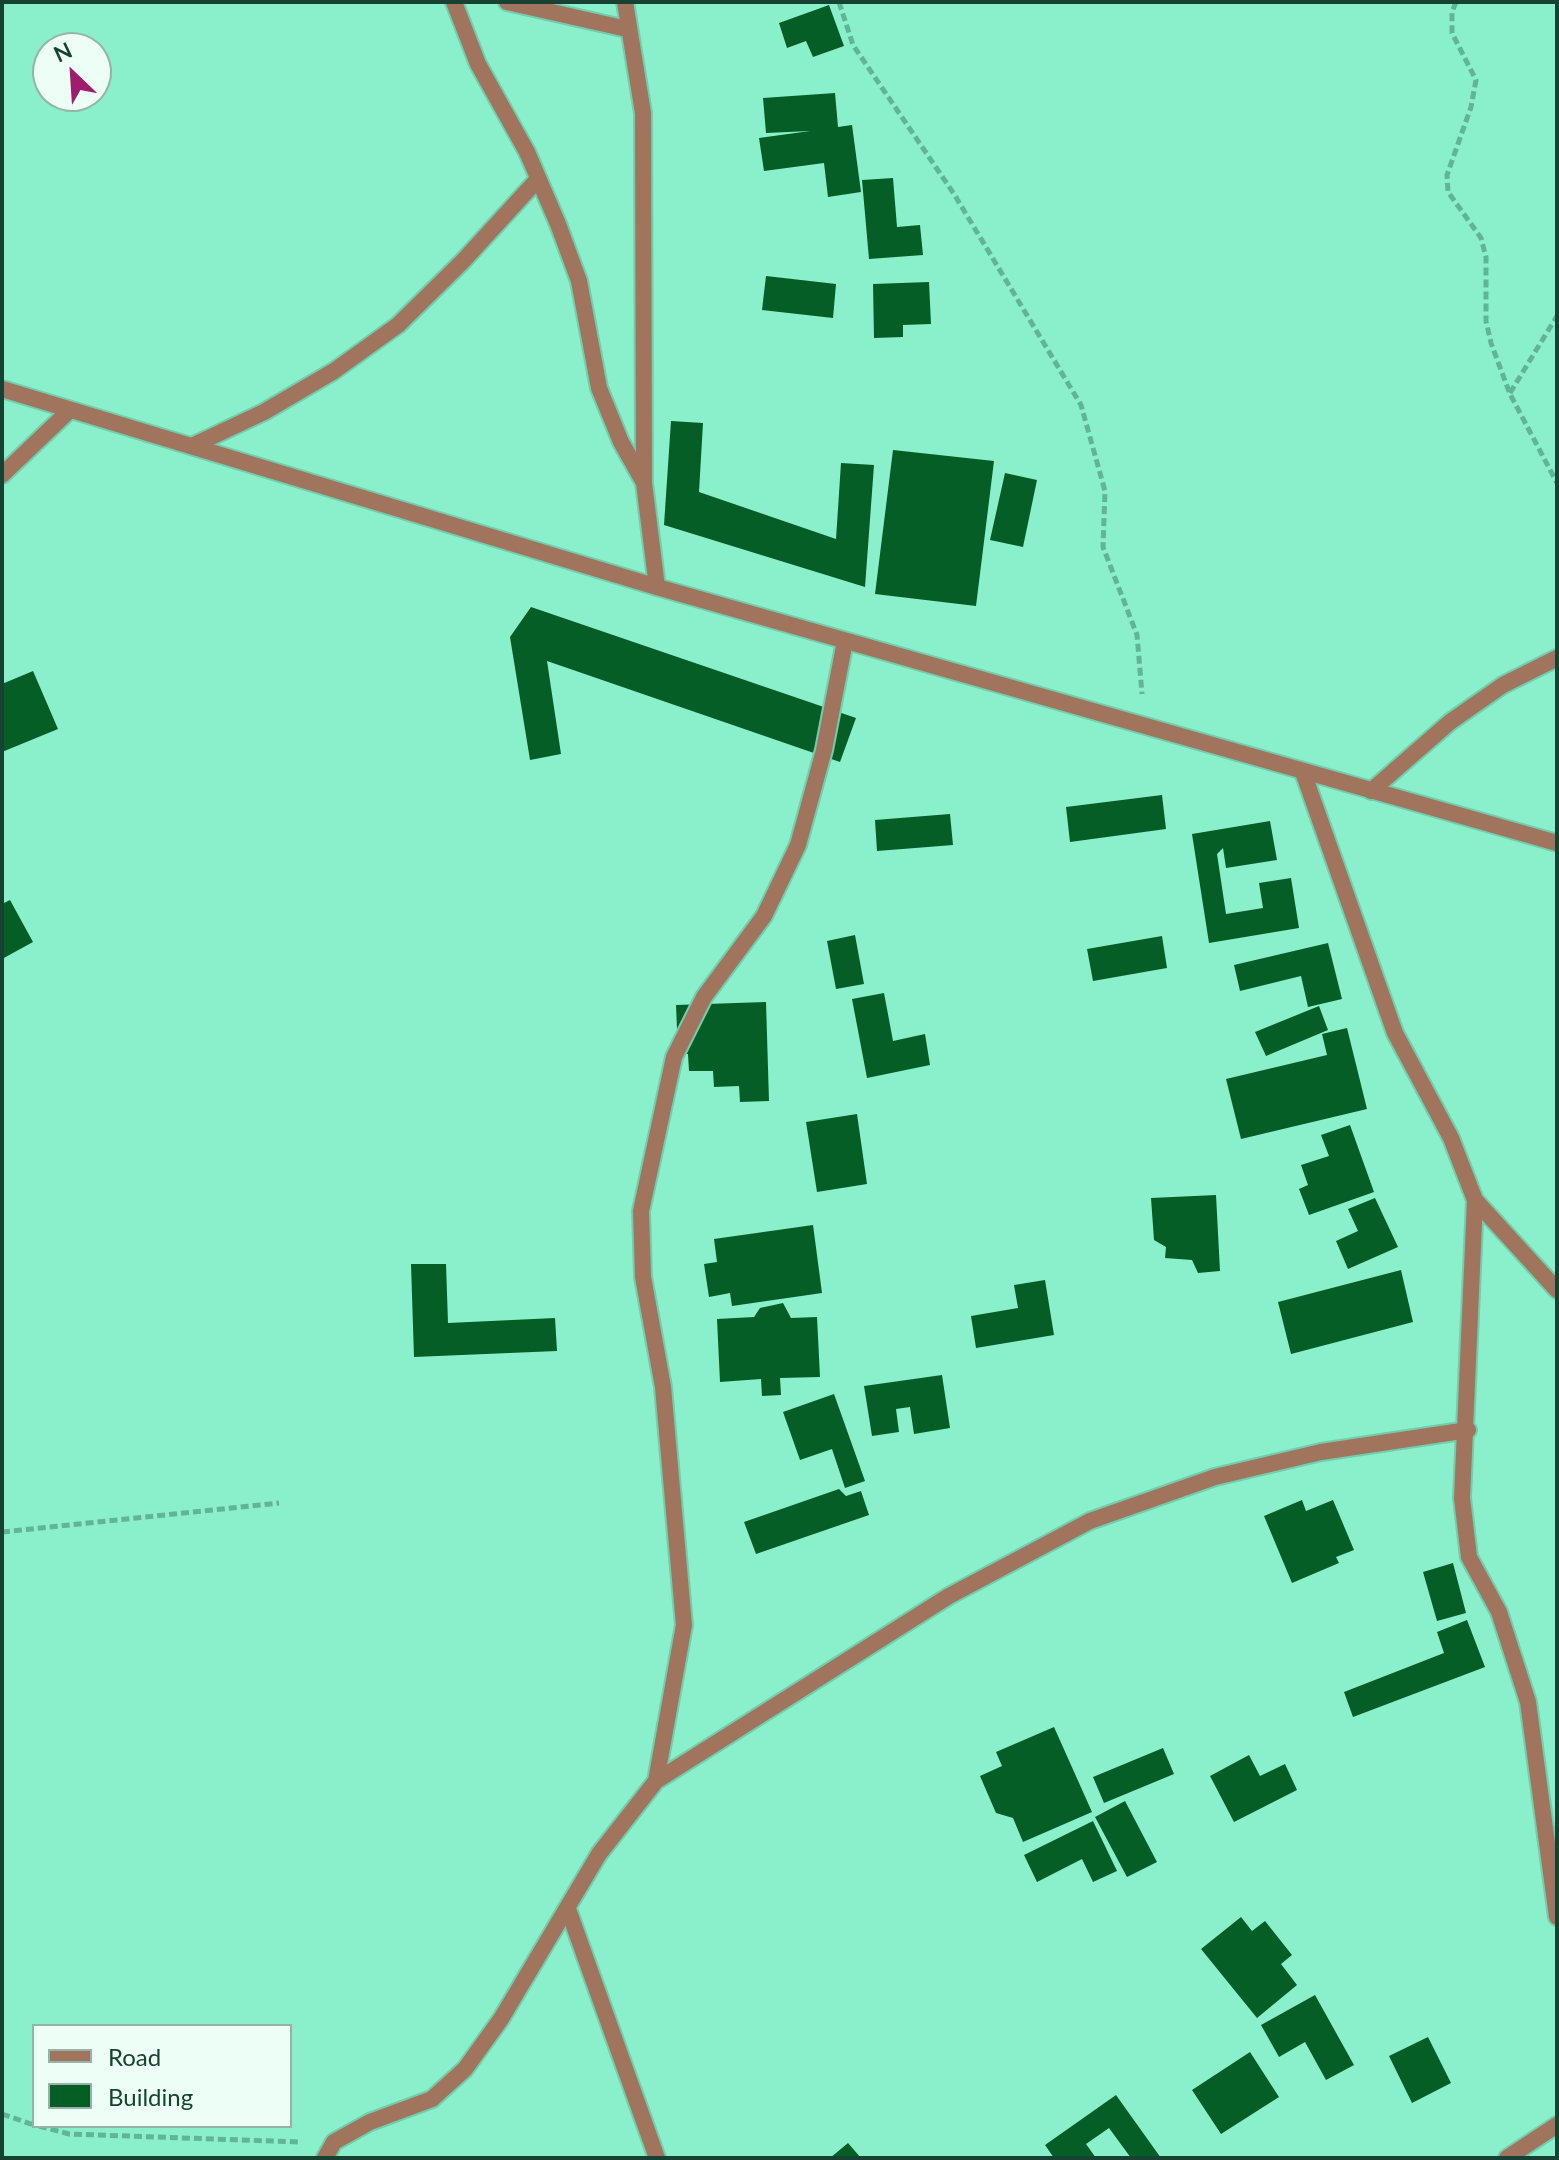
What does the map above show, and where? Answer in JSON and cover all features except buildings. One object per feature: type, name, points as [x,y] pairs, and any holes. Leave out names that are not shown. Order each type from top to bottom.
[{"type":"street","points":[[454,2],[478,64],[527,152],[579,281],[599,388],[621,442],[644,483]]},
{"type":"street","points":[[507,2],[627,29]]},
{"type":"street","points":[[625,2],[643,113],[644,483],[657,587]]},
{"type":"street","points":[[192,446],[264,412],[322,378],[398,325],[463,261],[538,179]]},
{"type":"street","points":[[2,389],[657,587],[1557,843]]},
{"type":"street","points":[[2,475],[70,410]]},
{"type":"street","points":[[656,1781],[684,1625],[663,1387],[643,1277],[641,1211],[674,1057],[704,997],[764,916],[798,845],[824,750],[845,641]]},
{"type":"street","points":[[1371,791],[1450,722],[1503,685],[1557,658]]},
{"type":"street","points":[[1303,772],[1395,1033],[1451,1138],[1475,1200],[1557,1290]]},
{"type":"street","points":[[1475,1200],[1468,1430],[1462,1498],[1469,1557],[1499,1612],[1528,1702],[1557,1917]]},
{"type":"street","points":[[325,2158],[334,2142],[370,2122],[432,2099],[465,2069],[501,2019],[599,1854],[656,1781],[949,1596],[1090,1521],[1215,1477],[1321,1452],[1468,1430]]},
{"type":"street","points":[[568,1909],[657,2158]]},
{"type":"street","points":[[1507,2158],[1557,2125]]},
{"type":"path","points":[[839,2],[853,45],[954,194],[1081,405],[1105,491],[1103,547],[1137,635],[1145,728]]},
{"type":"path","points":[[1456,2],[1452,12],[1452,33],[1476,80],[1471,107],[1453,149],[1447,175],[1448,192],[1481,238],[1486,257],[1486,321],[1510,394],[1557,483]]},
{"type":"path","points":[[1510,394],[1557,316]]},
{"type":"path","points":[[2,1532],[279,1503]]},
{"type":"path","points":[[2,2114],[32,2123]]},
{"type":"path","points":[[48,2128],[69,2134],[334,2142]]}]
